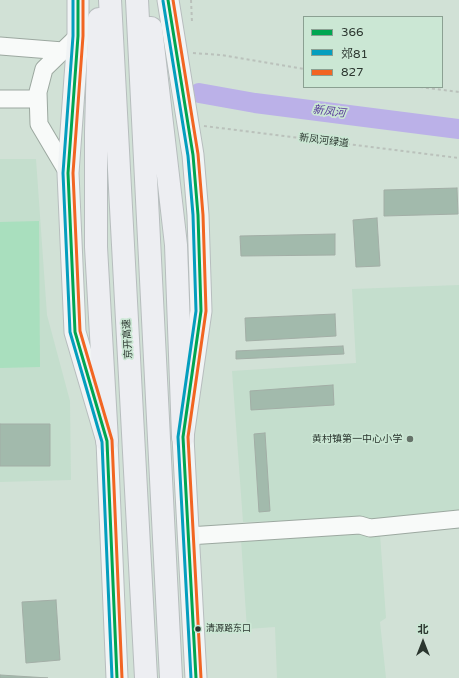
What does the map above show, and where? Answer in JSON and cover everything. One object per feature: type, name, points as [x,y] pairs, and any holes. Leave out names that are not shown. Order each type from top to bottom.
[{"type":"highway","points":[[100,0],[95,67],[96,247],[107,442]]},
{"type":"highway","name":"京开高速","points":[[110,0],[95,67],[117,131],[146,678]]},
{"type":"highway","points":[[137,0],[163,61]]},
{"type":"highway","points":[[147,0],[163,61],[154,128],[171,678]]},
{"type":"highway","points":[[154,128],[176,244],[182,437]]},
{"type":"main road","points":[[78,0],[78,36],[95,67],[71,132],[68,173],[75,332],[107,442],[117,678]]},
{"type":"main road","points":[[168,0],[163,61],[188,125],[198,215],[201,311],[182,437],[196,678]]},
{"type":"street","points":[[68,173],[39,124],[38,100],[44,69],[78,36]]},
{"type":"street","points":[[0,46],[62,51]]},
{"type":"street","points":[[0,99],[38,100]]},
{"type":"street","points":[[188,536],[360,525],[370,528],[459,519]]},
{"type":"path","points":[[191,0],[192,22]]},
{"type":"path","points":[[163,61],[221,55],[303,69]]},
{"type":"path","points":[[428,88],[459,92]]},
{"type":"path","name":"新凤河绿道","points":[[188,125],[459,158]]},
{"type":"shaded area","points":[[0,159],[36,159],[47,315],[70,401],[71,480],[0,482]]},
{"type":"shaded area","points":[[459,285],[459,515],[243,522],[232,371],[356,363],[352,289]]},
{"type":"shaded area","points":[[380,534],[386,618],[380,622],[386,678],[277,678],[275,627],[247,629],[241,539]]},
{"type":"green space","points":[[39,221],[40,367],[0,368],[0,222]]},
{"type":"building","points":[[457,188],[458,214],[384,216],[384,190]]},
{"type":"building","points":[[377,218],[380,266],[356,267],[353,220]]},
{"type":"building","points":[[335,234],[335,255],[241,256],[240,236]]},
{"type":"building","points":[[335,314],[336,336],[246,341],[245,318]]},
{"type":"building","points":[[343,346],[344,354],[236,359],[236,351]]},
{"type":"building","points":[[333,385],[334,405],[251,410],[250,391]]},
{"type":"building","points":[[0,424],[50,424],[50,466],[0,466]]},
{"type":"building","points":[[265,433],[270,511],[259,512],[254,434]]},
{"type":"building","points":[[56,600],[60,660],[26,663],[22,602]]},
{"type":"building","points":[[0,675],[48,678],[0,678]]},
{"type":"waterway","name":"新凤河","points":[[199,93],[255,103],[459,129]]},
{"type":"transit line","name":"郊81","points":[[73,0],[73,36],[63,173],[70,332],[102,442],[112,678]]},
{"type":"transit line","name":"366","points":[[78,0],[78,36],[68,173],[75,332],[107,441],[117,678]]},
{"type":"transit line","name":"827","points":[[83,0],[83,36],[73,173],[80,331],[112,440],[122,678]]},
{"type":"transit line","name":"366","points":[[168,0],[193,155],[198,215],[201,311],[183,437],[196,678]]},
{"type":"transit line","name":"827","points":[[173,0],[198,154],[203,215],[206,311],[188,437],[201,678]]},
{"type":"transit line","name":"郊81","points":[[163,1],[188,156],[193,215],[196,311],[178,437],[191,678]]},
{"type":"place","name":"黄村镇第一中心小学","points":[[410,439]]},
{"type":"place","name":"清源路东口","points":[[198,629]]}]
